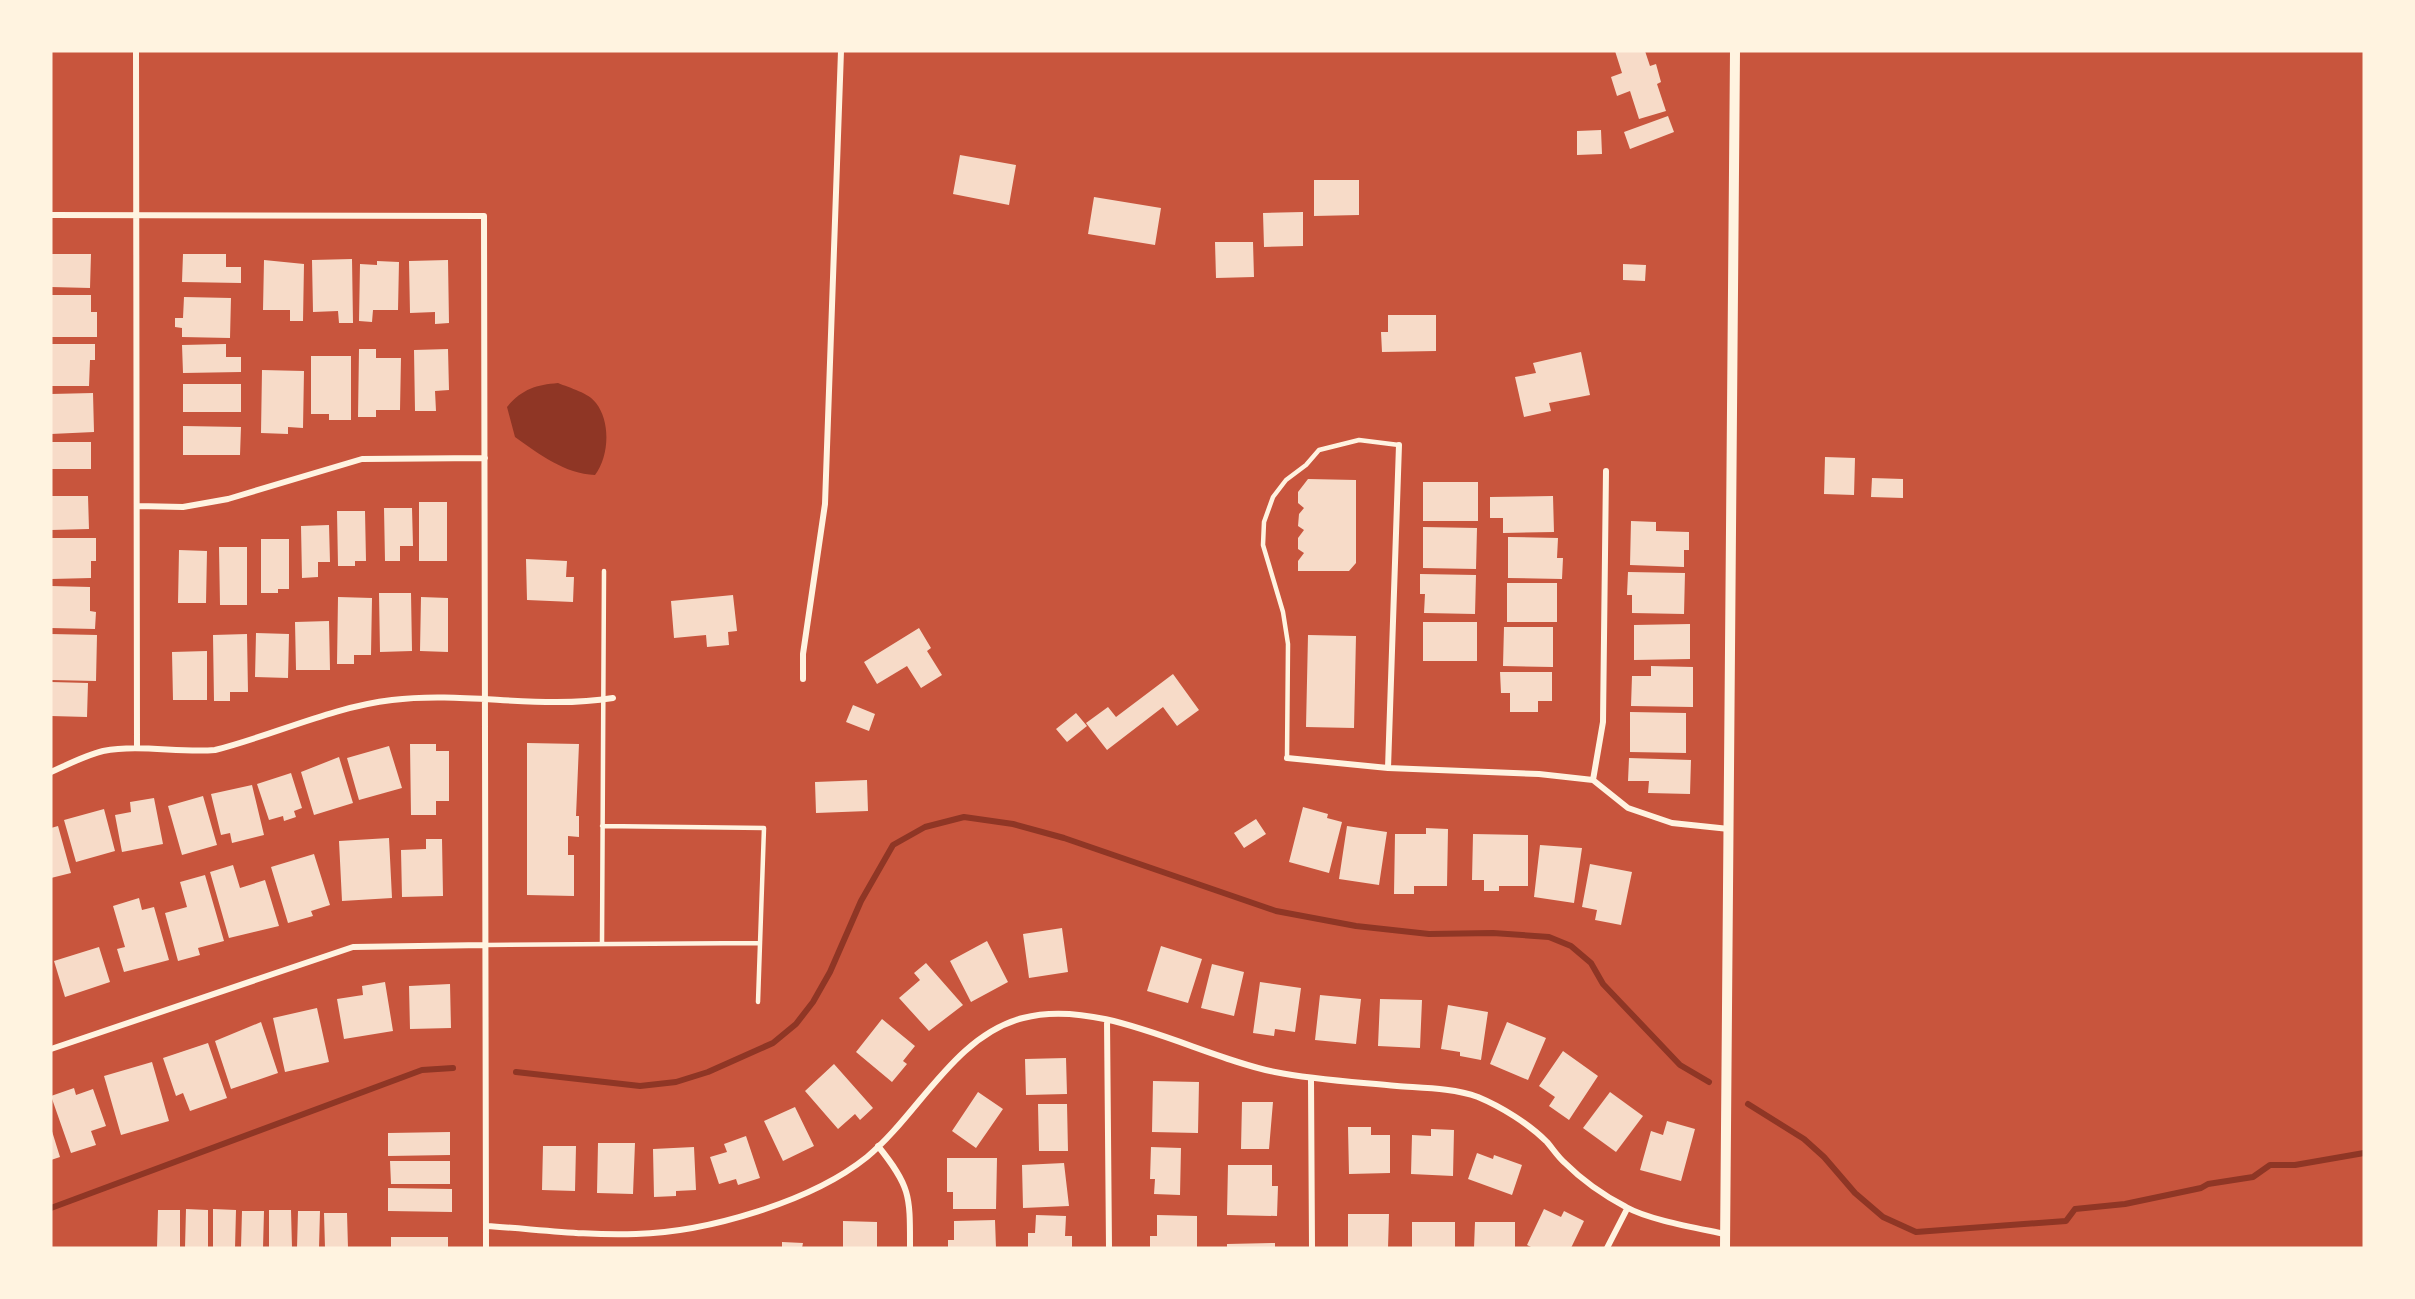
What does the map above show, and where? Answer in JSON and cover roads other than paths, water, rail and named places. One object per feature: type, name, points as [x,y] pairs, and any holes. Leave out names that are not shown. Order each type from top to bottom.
[{"type":"street","points":[[136,51],[137,748]]},
{"type":"street","points":[[803,679],[803,654],[825,504],[841,51]]},
{"type":"street","points":[[1725,1248],[1735,51]]},
{"type":"street","points":[[51,215],[484,216],[486,1248]]},
{"type":"street","points":[[1388,768],[1399,446]]},
{"type":"street","points":[[136,506],[183,507],[228,499],[362,459],[485,458]]},
{"type":"street","points":[[1593,780],[1603,722],[1606,471]]},
{"type":"street","points":[[51,772],[103,751],[137,748],[191,752],[215,750],[363,705],[393,700],[485,701],[613,698]]},
{"type":"street","points":[[1287,758],[1388,768],[1539,774],[1593,780],[1628,808],[1650,816],[1672,823],[1730,829]]},
{"type":"street","points":[[51,1049],[352,947],[485,945]]},
{"type":"street","points":[[486,1226],[637,1234],[700,1226],[761,1212],[825,1184],[867,1157],[916,1108],[952,1065],[985,1035],[1023,1018],[1064,1012],[1107,1020],[1270,1071],[1311,1079],[1436,1089],[1478,1097],[1518,1119],[1546,1141],[1566,1164],[1627,1209],[1725,1234]]},
{"type":"street","points":[[1107,1020],[1109,1248]]},
{"type":"street","points":[[1311,1079],[1312,1248]]},
{"type":"street","points":[[878,1146],[901,1174],[910,1203],[910,1248]]},
{"type":"street","points":[[1607,1248],[1627,1209]]},
{"type":"lane","points":[[1287,758],[1288,644],[1283,612],[1263,545],[1264,522],[1273,498],[1286,480],[1306,465],[1318,450],[1359,440],[1399,446]]},
{"type":"lane","points":[[602,944],[604,571]]},
{"type":"lane","points":[[602,826],[764,828],[758,1002]]},
{"type":"lane","points":[[485,945],[760,943]]},
{"type":"waterway","points":[[516,1072],[640,1086],[676,1082],[708,1072],[773,1043],[796,1024],[813,1002],[830,972],[861,901],[893,845],[925,827],[964,817],[1013,824],[1064,838],[1276,911],[1356,926],[1429,934],[1493,933],[1549,937],[1571,946],[1591,963],[1603,984],[1680,1065],[1709,1082]]},
{"type":"waterway","points":[[51,1208],[422,1070],[453,1068]]},
{"type":"waterway","points":[[1748,1104],[1804,1139],[1824,1157],[1855,1193],[1883,1217],[1916,1232],[2066,1221],[2075,1209],[2125,1204],[2201,1188],[2208,1184],[2253,1177],[2270,1165],[2295,1165],[2364,1153]]}]
